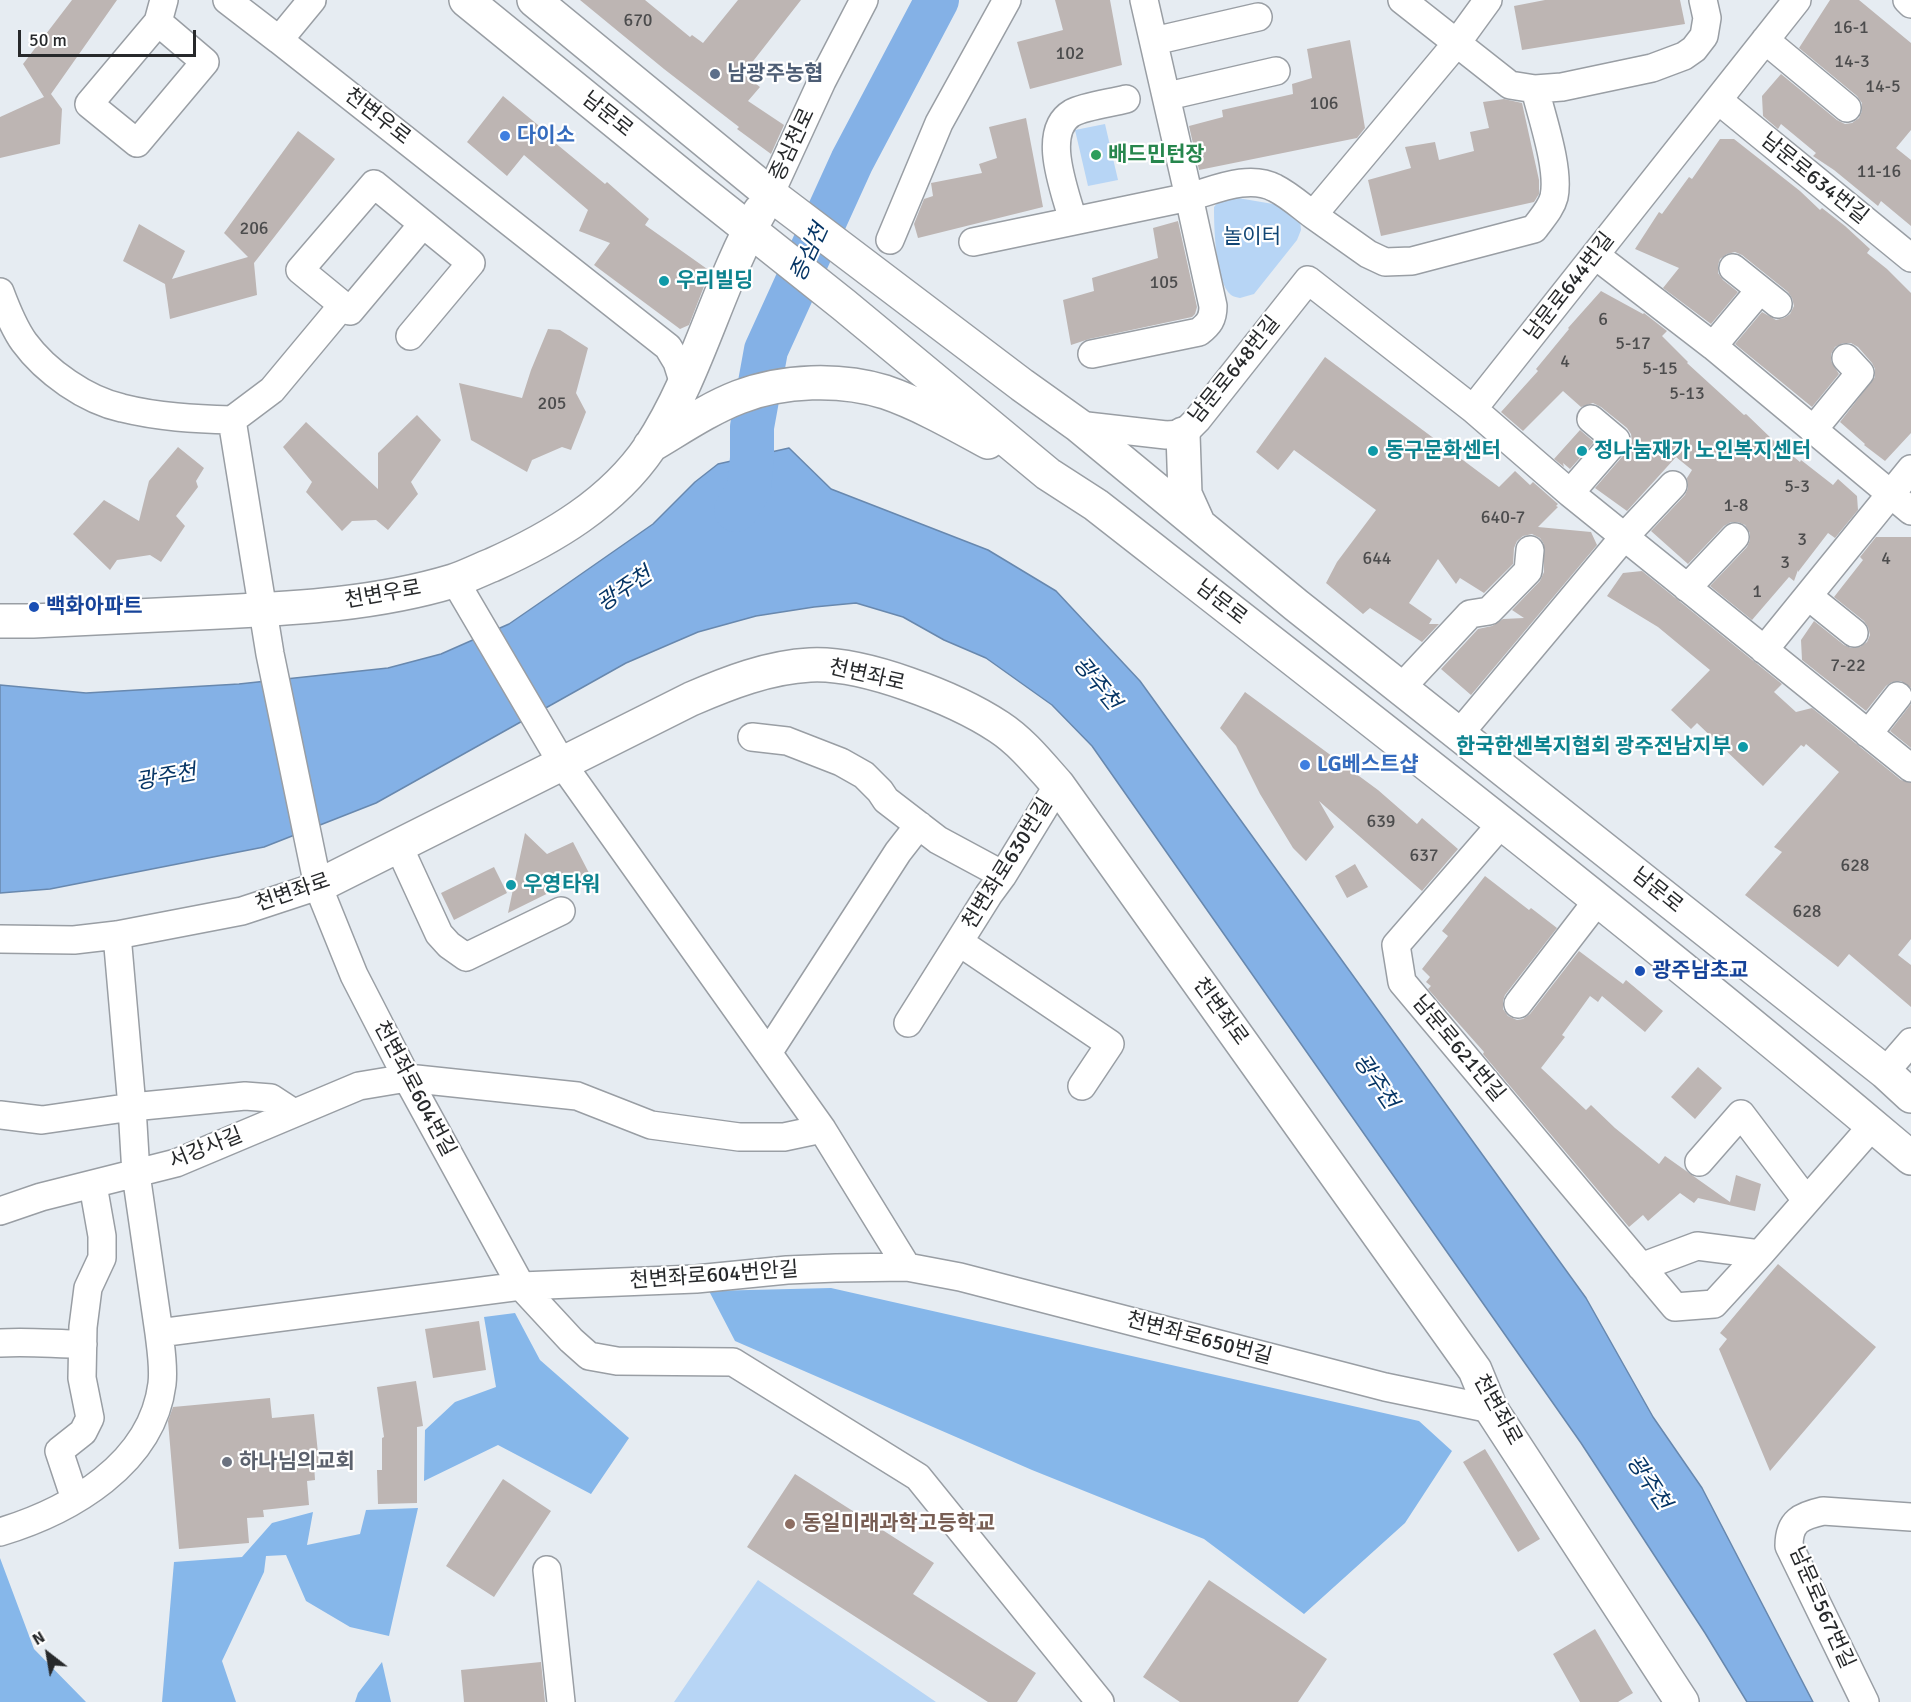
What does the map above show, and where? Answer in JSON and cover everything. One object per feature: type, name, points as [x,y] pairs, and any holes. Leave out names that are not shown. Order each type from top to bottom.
[{"type":"main road","name":"남문로","points":[[466,0],[844,305],[1048,474],[1104,511],[1502,823],[1911,1158]]},
{"type":"main road","name":"남문로","points":[[534,0],[770,194],[1078,425],[1401,688],[1885,1072],[1911,1096]]},
{"type":"main road","name":"천변우로","points":[[0,621],[263,610],[381,598],[455,581],[516,554],[560,530],[601,500],[631,471],[650,446],[684,384],[735,260],[770,194]]},
{"type":"main road","points":[[650,446],[721,405],[740,397],[789,386],[828,384],[884,392],[951,423],[1048,474]]},
{"type":"main road","points":[[1183,434],[1185,494],[1199,525]]},
{"type":"main road","name":"천변좌로","points":[[316,877],[399,847],[691,699],[727,683],[785,668],[811,665],[842,666],[873,673],[906,683],[964,708],[999,727],[1016,740],[1058,785],[1475,1370],[1491,1409],[1682,1702]]},
{"type":"street","points":[[226,0],[279,40],[312,0]]},
{"type":"street","name":"증심천로","points":[[770,194],[822,81],[864,0]]},
{"type":"street","points":[[890,240],[939,123],[1007,0]]},
{"type":"street","points":[[1092,354],[1199,332],[1208,325],[1213,317],[1213,306],[1168,96],[1144,0]]},
{"type":"street","points":[[1402,0],[1510,85],[1535,89],[1562,87],[1652,68],[1684,56],[1694,49],[1704,36],[1707,18],[1703,0]]},
{"type":"street","points":[[1313,215],[1456,44],[1488,0]]},
{"type":"street","name":"남문로644번길","points":[[1473,409],[1797,0]]},
{"type":"street","points":[[1906,0],[1911,4]]},
{"type":"street","points":[[1154,41],[1258,17]]},
{"type":"street","name":"천변우로","points":[[279,40],[668,347],[677,362],[684,384]]},
{"type":"street","points":[[1765,40],[1847,108]]},
{"type":"street","points":[[1168,96],[1276,71]]},
{"type":"street","points":[[972,242],[1189,197],[1233,185],[1253,183],[1274,187],[1368,254],[1386,262],[1412,261],[1534,229],[1546,214],[1554,198],[1556,180],[1535,89]]},
{"type":"street","points":[[1073,221],[1057,160],[1056,144],[1059,130],[1064,120],[1074,112],[1126,99]]},
{"type":"street","name":"남문로634번길","points":[[1718,100],[1911,258]]},
{"type":"street","points":[[410,336],[471,263],[374,184],[300,270],[350,312],[423,224]]},
{"type":"street","points":[[1595,255],[1713,346],[1911,511]]},
{"type":"street","points":[[1713,346],[1769,297],[1733,268]]},
{"type":"street","name":"남문로648번길","points":[[1078,425],[1166,435],[1183,434],[1197,420],[1308,280],[1473,409]]},
{"type":"street","points":[[0,292],[23,341],[62,378],[89,396],[120,408],[149,413],[184,418],[232,420],[272,390],[342,306]]},
{"type":"street","points":[[1813,429],[1860,373],[1846,358]]},
{"type":"street","points":[[1473,409],[1570,493],[1911,768]]},
{"type":"street","points":[[1570,493],[1616,440],[1591,419]]},
{"type":"street","name":"천변좌로604번길","points":[[232,420],[270,654],[316,877],[354,975],[407,1078],[521,1286],[589,1356],[617,1361],[733,1362],[918,1477],[1100,1702]]},
{"type":"street","points":[[1764,650],[1911,469]]},
{"type":"street","points":[[1459,734],[1624,537],[1673,485]]},
{"type":"street","points":[[1687,588],[1735,537]]},
{"type":"street","points":[[1401,688],[1470,614],[1489,611],[1528,571],[1530,550]]},
{"type":"street","points":[[455,581],[563,765],[822,1129],[907,1267]]},
{"type":"street","points":[[1808,596],[1854,633]]},
{"type":"street","points":[[1868,734],[1898,696]]},
{"type":"street","points":[[752,737],[788,741],[841,762],[864,775],[886,800],[938,840],[1003,875]]},
{"type":"street","name":"천변좌로630번길","points":[[908,1023],[1058,785]]},
{"type":"street","name":"남문로621번길","points":[[1502,823],[1396,945],[1402,982],[1675,1307],[1714,1304],[1873,1125]]},
{"type":"street","points":[[768,1053],[898,852],[919,825]]},
{"type":"street","points":[[399,847],[439,934],[449,945],[466,957],[561,911]]},
{"type":"street","name":"천변좌로","points":[[0,939],[74,940],[117,935],[242,910],[316,877]]},
{"type":"street","points":[[1518,1004],[1598,900]]},
{"type":"street","points":[[0,1532],[50,1515],[103,1480],[122,1464],[138,1446],[148,1426],[158,1402],[162,1383],[159,1333],[136,1174],[117,935]]},
{"type":"street","name":"천변좌로630번길","points":[[959,942],[1110,1044],[1082,1086]]},
{"type":"street","points":[[1885,1072],[1911,1042]]},
{"type":"street","points":[[407,1078],[577,1096],[651,1125],[739,1137],[784,1137],[822,1129]]},
{"type":"street","name":"서강사길","points":[[0,1211],[41,1197],[176,1162],[358,1086],[407,1078]]},
{"type":"street","points":[[0,1115],[42,1120],[132,1107],[245,1096],[270,1098],[294,1113]]},
{"type":"street","points":[[1699,1162],[1741,1114],[1806,1200]]},
{"type":"street","points":[[75,1499],[59,1451],[83,1432],[90,1418],[82,1378],[82,1344],[88,1287],[102,1258],[101,1228],[93,1185]]},
{"type":"street","points":[[1641,1268],[1697,1246],[1760,1254]]},
{"type":"street","name":"천변좌로650번길","points":[[907,1267],[960,1277],[1385,1387],[1491,1409]]},
{"type":"street","name":"천변좌로604번안길","points":[[159,1333],[521,1286],[696,1279],[795,1270],[907,1267]]},
{"type":"street","points":[[0,1343],[21,1341],[82,1344]]},
{"type":"street","name":"남문로567번길","points":[[1865,1702],[1789,1546],[1791,1528],[1797,1521],[1809,1514],[1823,1511],[1911,1517]]},
{"type":"street","points":[[547,1569],[561,1702]]},
{"type":"green space","name":"배드민턴장","points":[[1105,124],[1118,180],[1088,186],[1075,130]]},
{"type":"green space","name":"놀이터","points":[[1232,197],[1279,205],[1300,220],[1301,230],[1297,240],[1254,294],[1240,298],[1231,295],[1226,288],[1219,266],[1215,240],[1214,207],[1220,200]]},
{"type":"green space","points":[[758,1580],[936,1702],[674,1702]]},
{"type":"shaded area","points":[[831,1288],[1419,1421],[1452,1451],[1405,1523],[1304,1614],[1204,1539],[1032,1470],[735,1341],[709,1291]]},
{"type":"shaded area","points":[[515,1313],[540,1360],[629,1438],[591,1494],[498,1445],[424,1481],[425,1430],[455,1402],[496,1387],[484,1317]]},
{"type":"shaded area","points":[[418,1508],[389,1636],[350,1627],[306,1601],[286,1555],[266,1556],[264,1572],[222,1661],[236,1702],[162,1702],[174,1562],[242,1557],[272,1523],[313,1512],[307,1545],[360,1534],[366,1510]]},
{"type":"shaded area","points":[[0,1558],[34,1649],[86,1702],[0,1702]]},
{"type":"shaded area","points":[[382,1662],[391,1702],[355,1702],[358,1693]]},
{"type":"water","name":"광주천","points":[[789,448],[831,489],[988,550],[1056,591],[1140,681],[1586,1298],[1653,1417],[1702,1488],[1813,1702],[1747,1702],[1705,1633],[1581,1443],[1092,746],[1052,705],[986,658],[944,640],[903,617],[856,603],[756,616],[698,632],[626,663],[376,803],[264,847],[50,889],[0,893],[0,685],[86,693],[239,684],[388,668],[441,654],[509,624],[653,524],[695,482],[718,464]]},
{"type":"building","points":[[72,0],[117,0],[51,94],[62,109],[60,144],[0,158],[0,117],[44,97],[23,64]]},
{"type":"building","points":[[580,0],[645,0],[690,37],[692,35],[703,43],[738,0],[801,0],[743,74],[760,87],[748,101],[784,125],[771,154],[737,129],[739,127]]},
{"type":"building","points":[[1055,0],[1110,0],[1122,65],[1030,89],[1017,42],[1063,30]]},
{"type":"building","points":[[1545,0],[1680,0],[1685,24],[1522,50],[1514,6]]},
{"type":"building","points":[[1830,0],[1859,0],[1911,43],[1911,130],[1896,148],[1911,160],[1911,226],[1881,201],[1878,206],[1813,156],[1816,153],[1781,124],[1778,129],[1763,116],[1762,96],[1781,74],[1837,120],[1845,124],[1852,123],[1859,118],[1862,103],[1857,96],[1799,48]]},
{"type":"building","points":[[1350,40],[1365,128],[1357,138],[1199,170],[1189,126],[1223,117],[1222,110],[1293,94],[1292,84],[1312,78],[1307,49]]},
{"type":"building","points":[[503,96],[544,130],[542,132],[605,184],[607,182],[649,219],[645,225],[710,271],[689,325],[680,329],[594,265],[610,243],[579,231],[588,210],[524,155],[507,176],[467,142]]},
{"type":"building","points":[[1504,99],[1522,103],[1539,180],[1539,194],[1534,202],[1381,236],[1368,180],[1411,168],[1405,147],[1435,142],[1439,160],[1474,151],[1470,132],[1489,128],[1483,102]]},
{"type":"building","points":[[1026,118],[1043,207],[918,238],[914,224],[924,199],[933,196],[931,183],[982,173],[979,164],[997,158],[989,127]]},
{"type":"building","points":[[298,131],[335,159],[254,263],[257,295],[170,319],[165,284],[123,261],[139,224],[185,251],[172,279],[248,257],[224,233]]},
{"type":"building","points":[[1720,139],[1734,139],[1800,191],[1820,210],[1822,208],[1845,226],[1870,249],[1867,253],[1911,293],[1911,433],[1885,461],[1840,422],[1875,377],[1872,363],[1858,347],[1851,343],[1843,343],[1835,347],[1831,354],[1831,361],[1839,374],[1812,407],[1735,344],[1762,312],[1776,320],[1790,314],[1794,306],[1788,292],[1742,255],[1735,252],[1727,254],[1720,259],[1718,273],[1738,292],[1711,324],[1663,288],[1679,268],[1635,249],[1659,212],[1662,214],[1689,177],[1692,179]]},
{"type":"building","points":[[1178,221],[1197,307],[1195,314],[1192,317],[1071,345],[1063,300],[1094,291],[1092,278],[1158,258],[1153,228]]},
{"type":"building","points":[[1601,291],[1644,313],[1667,331],[1662,336],[1687,363],[1744,415],[1746,414],[1800,462],[1801,460],[1833,485],[1838,479],[1857,496],[1858,510],[1835,538],[1828,533],[1798,572],[1798,570],[1794,581],[1789,577],[1752,620],[1710,586],[1747,547],[1750,533],[1745,525],[1731,522],[1724,526],[1688,564],[1651,531],[1685,495],[1688,488],[1687,478],[1692,470],[1676,457],[1627,511],[1595,488],[1628,450],[1632,442],[1627,428],[1601,407],[1593,403],[1581,407],[1563,391],[1523,431],[1501,412],[1538,371],[1536,369],[1568,328]]},
{"type":"building","points":[[548,329],[560,330],[588,348],[576,393],[586,412],[571,450],[562,447],[532,460],[527,472],[471,440],[459,383],[522,398]]},
{"type":"building","points":[[1325,357],[1499,487],[1515,471],[1530,485],[1533,482],[1558,504],[1556,506],[1558,507],[1538,527],[1591,532],[1597,545],[1471,695],[1441,669],[1478,629],[1492,626],[1503,619],[1524,618],[1512,610],[1540,581],[1544,572],[1544,544],[1540,538],[1532,534],[1523,536],[1514,548],[1513,564],[1484,593],[1460,578],[1456,584],[1438,559],[1409,603],[1432,619],[1429,624],[1439,624],[1422,642],[1370,608],[1363,614],[1326,583],[1337,562],[1376,510],[1294,450],[1278,470],[1256,452]]},
{"type":"building","points":[[417,415],[441,440],[411,482],[418,494],[388,530],[376,520],[352,521],[342,531],[306,492],[312,482],[283,447],[306,422],[378,489],[378,453]]},
{"type":"building","points":[[1580,430],[1594,442],[1570,469],[1563,463],[1564,467],[1554,459]]},
{"type":"building","points":[[178,447],[204,468],[196,481],[198,487],[176,516],[185,526],[161,562],[150,555],[117,560],[110,570],[73,534],[104,500],[139,521],[149,481]]},
{"type":"building","points":[[1876,537],[1911,537],[1911,688],[1901,681],[1892,682],[1866,711],[1802,660],[1801,640],[1814,621],[1851,648],[1860,647],[1867,642],[1870,635],[1864,621],[1834,597],[1863,560],[1860,557]]},
{"type":"building","points":[[1642,571],[1782,684],[1774,692],[1796,712],[1812,708],[1901,780],[1911,783],[1911,939],[1898,955],[1911,965],[1911,1007],[1849,954],[1838,967],[1745,895],[1782,852],[1774,847],[1839,772],[1806,744],[1804,747],[1801,745],[1763,786],[1697,723],[1691,729],[1671,710],[1710,670],[1658,627],[1607,596],[1623,573]]},
{"type":"building","points":[[1245,692],[1378,790],[1417,824],[1422,818],[1458,849],[1422,891],[1319,801],[1334,827],[1306,861],[1293,848],[1260,794],[1236,746],[1220,728]]},
{"type":"building","points":[[1911,704],[1911,748],[1890,731]]},
{"type":"building","points":[[525,833],[547,854],[573,842],[589,873],[508,913]]},
{"type":"building","points":[[1355,864],[1368,887],[1347,898],[1335,876]]},
{"type":"building","points":[[494,867],[507,893],[454,920],[441,893]]},
{"type":"building","points":[[1485,876],[1529,910],[1531,908],[1557,928],[1505,995],[1503,1009],[1508,1016],[1517,1020],[1530,1014],[1579,951],[1623,984],[1626,980],[1663,1011],[1645,1032],[1602,996],[1598,1002],[1590,996],[1562,1035],[1565,1037],[1541,1068],[1586,1110],[1591,1105],[1659,1164],[1665,1156],[1730,1202],[1736,1175],[1761,1184],[1755,1211],[1698,1198],[1694,1203],[1680,1193],[1648,1221],[1643,1215],[1629,1227],[1483,1054],[1484,1052],[1428,989],[1431,986],[1426,982],[1430,977],[1422,969],[1448,936],[1442,931]]},
{"type":"building","points":[[1698,1067],[1722,1088],[1695,1119],[1671,1097]]},
{"type":"building","points":[[1778,1264],[1876,1347],[1770,1471],[1719,1349],[1727,1339],[1720,1333]]},
{"type":"building","points":[[479,1321],[486,1370],[433,1378],[425,1329]]},
{"type":"building","points":[[416,1381],[423,1426],[417,1427],[417,1503],[378,1504],[377,1470],[382,1470],[382,1438],[384,1437],[377,1387]]},
{"type":"building","points":[[270,1398],[272,1418],[314,1414],[319,1463],[314,1464],[315,1480],[307,1481],[309,1505],[263,1510],[264,1517],[247,1518],[249,1543],[179,1549],[168,1421],[173,1407]]},
{"type":"building","points":[[1485,1449],[1540,1539],[1518,1552],[1463,1462]]},
{"type":"building","points":[[795,1474],[934,1563],[913,1594],[1036,1673],[1017,1702],[988,1702],[747,1547]]},
{"type":"building","points":[[503,1479],[551,1511],[494,1597],[446,1566]]},
{"type":"building","points":[[1209,1580],[1327,1659],[1298,1702],[1180,1702],[1143,1677]]},
{"type":"building","points":[[1595,1629],[1633,1693],[1618,1702],[1580,1702],[1553,1654]]},
{"type":"building","points":[[541,1662],[545,1702],[464,1702],[461,1670]]},
{"type":"waterway","name":"증심천","points":[[736,510],[749,489],[752,427],[766,350],[852,161],[937,0]]},
{"type":"place","name":"남광주농협","points":[[715,74]]},
{"type":"place","name":"다이소","points":[[505,136]]},
{"type":"place","name":"배드민턴장","points":[[1096,155]]},
{"type":"place","name":"우리빌딩","points":[[664,281]]},
{"type":"place","name":"동구문화센터","points":[[1373,451]]},
{"type":"place","name":"정나눔재가 노인복지센터","points":[[1582,451]]},
{"type":"place","name":"백화아파트","points":[[34,607]]},
{"type":"place","name":"한국한센복지협회 광주전남지부","points":[[1743,747]]},
{"type":"place","name":"LG베스트샵","points":[[1305,765]]},
{"type":"place","name":"우영타워","points":[[511,885]]},
{"type":"place","name":"광주남초교","points":[[1640,971]]},
{"type":"place","name":"하나님의교회","points":[[227,1462]]},
{"type":"place","name":"동일미래과학고등학교","points":[[790,1524]]}]
